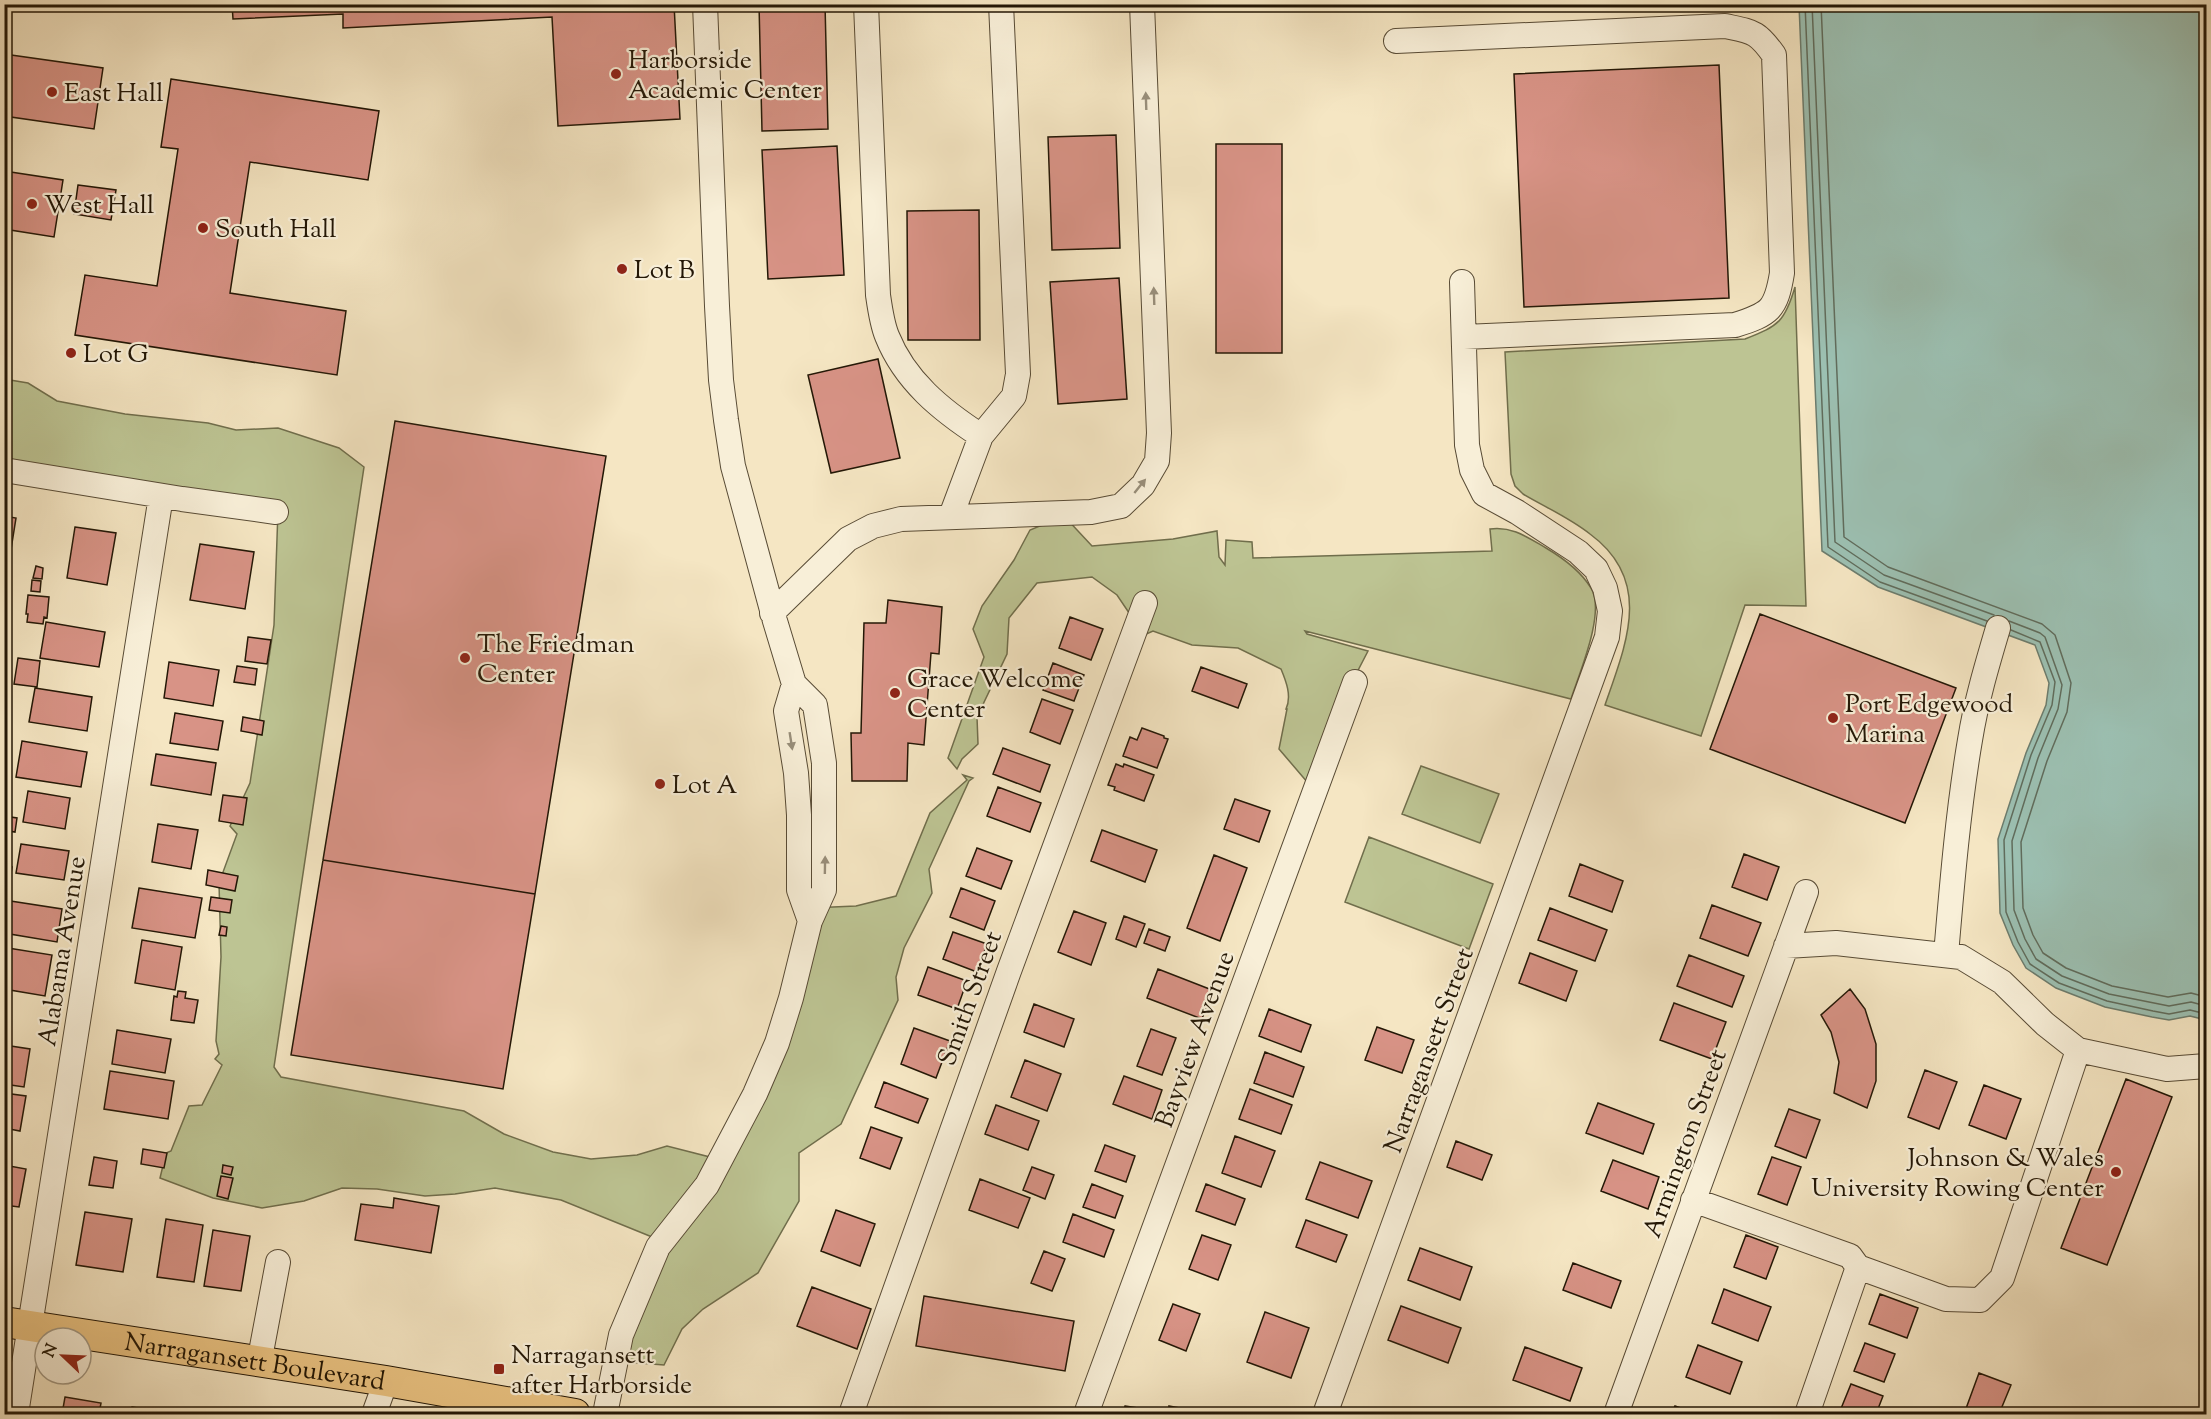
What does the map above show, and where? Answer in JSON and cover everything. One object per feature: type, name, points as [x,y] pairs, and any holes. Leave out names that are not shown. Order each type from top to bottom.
[{"type":"main road","name":"Narragansett Boulevard","points":[[17,1324],[386,1381],[575,1414]]},
{"type":"street","points":[[605,1414],[621,1335],[658,1247],[707,1185],[755,1094],[777,1043],[810,921],[824,890],[824,763],[815,705],[794,684],[772,613],[733,466],[721,380],[705,4]]},
{"type":"street","points":[[866,4],[878,296],[886,335],[904,369],[925,394],[981,436]]},
{"type":"street","points":[[951,516],[981,436],[1014,396],[1018,374],[1001,4]]},
{"type":"street","points":[[772,613],[848,539],[873,525],[901,519],[951,516],[1091,512],[1121,506],[1143,485],[1157,461],[1159,433],[1142,4]]},
{"type":"street","points":[[1396,41],[1725,26],[1761,37],[1774,55],[1782,273],[1778,299],[1760,317],[1735,325],[1464,337]]},
{"type":"street","name":"Narragansett Street","points":[[1325,1414],[1607,637],[1610,611],[1605,588],[1596,569],[1578,552],[1517,512],[1484,494],[1472,470],[1467,445],[1462,282]]},
{"type":"street","points":[[4,470],[276,512]]},
{"type":"street","name":"Alabama Avenue","points":[[16,1414],[17,1324],[161,496]]},
{"type":"street","name":"Smith Street","points":[[851,1414],[1009,971],[1145,603]]},
{"type":"street","points":[[1946,955],[1953,875],[1970,740],[1981,686],[1998,628]]},
{"type":"street","name":"Bayview Avenue","points":[[1086,1414],[1355,682]]},
{"type":"street","name":"Armington Street","points":[[1616,1414],[1806,892]]},
{"type":"street","points":[[1786,946],[1836,943],[1961,957],[2002,982],[2045,1024],[2078,1050],[2167,1070],[2206,1066]]},
{"type":"street","points":[[1693,1200],[1850,1256],[1858,1267],[1946,1299],[1980,1300],[2002,1278],[2078,1050]]},
{"type":"street","points":[[259,1363],[278,1262]]},
{"type":"street","points":[[1807,1414],[1858,1267]]},
{"type":"street","points":[[374,1414],[386,1381]]},
{"type":"green space","points":[[1795,287],[1806,606],[1745,605],[1701,736],[1605,705],[1621,659],[1626,636],[1629,614],[1628,593],[1622,572],[1610,552],[1582,528],[1523,494],[1515,486],[1511,474],[1505,352],[1745,339],[1766,330],[1779,321],[1788,308]]},
{"type":"green space","points":[[4,379],[28,383],[57,401],[125,414],[208,423],[236,430],[278,428],[339,448],[364,467],[274,1067],[281,1077],[464,1111],[504,1134],[553,1152],[591,1159],[637,1155],[667,1146],[714,1158],[783,1020],[810,908],[856,906],[896,896],[930,813],[967,780],[963,775],[973,778],[969,781],[929,869],[932,893],[904,948],[896,977],[898,1000],[841,1124],[799,1153],[799,1201],[758,1273],[703,1309],[682,1329],[664,1365],[614,1361],[657,1239],[561,1200],[495,1188],[425,1196],[377,1189],[342,1188],[304,1201],[262,1208],[213,1198],[160,1178],[166,1153],[171,1151],[189,1106],[202,1105],[222,1065],[215,1059],[219,1054],[216,1041],[221,957],[219,883],[237,834],[230,826],[250,783],[274,625],[278,510],[5,467]]},
{"type":"green space","points":[[1064,516],[1092,546],[1173,539],[1217,531],[1219,557],[1225,565],[1226,540],[1252,542],[1253,558],[1492,551],[1490,529],[1505,529],[1526,536],[1571,565],[1591,588],[1595,599],[1595,612],[1590,643],[1571,699],[1305,631],[1307,634],[1368,651],[1352,682],[1314,790],[1279,749],[1288,704],[1286,684],[1281,669],[1238,648],[1192,645],[1153,631],[1144,635],[1117,595],[1092,577],[1037,583],[1009,618],[1007,654],[977,717],[978,744],[962,759],[957,769],[948,758],[984,657],[973,629],[982,606],[1014,560],[1030,530]]},
{"type":"green space","points":[[1421,766],[1499,794],[1480,843],[1402,814]]},
{"type":"green space","points":[[1369,837],[1493,884],[1469,949],[1345,902]]},
{"type":"water","points":[[1799,5],[2206,5],[2206,1020],[2190,1016],[2169,1020],[2105,1007],[2056,988],[2026,968],[2013,945],[2000,913],[1998,839],[2026,753],[2046,705],[2049,683],[2035,645],[1878,587],[1822,551]]},
{"type":"building","name":"Harborside Academic Center","points":[[232,4],[674,4],[680,119],[558,126],[552,17],[343,28],[343,14],[233,19]]},
{"type":"building","points":[[759,4],[825,4],[828,129],[762,131]]},
{"type":"building","name":"East Hall","points":[[4,54],[103,68],[94,129],[4,116]]},
{"type":"building","points":[[1719,65],[1729,298],[1524,307],[1514,74]]},
{"type":"building","name":"South Hall","points":[[171,79],[379,111],[368,180],[250,162],[230,293],[346,311],[337,375],[75,335],[85,275],[157,286],[178,149],[161,147]]},
{"type":"building","points":[[1116,135],[1120,248],[1052,250],[1048,137]]},
{"type":"building","points":[[1216,144],[1282,144],[1282,353],[1216,353]]},
{"type":"building","points":[[837,146],[844,275],[768,279],[762,150]]},
{"type":"building","name":"West Hall","points":[[4,171],[63,180],[54,237],[4,229]]},
{"type":"building","points":[[78,185],[116,190],[111,220],[74,214]]},
{"type":"building","points":[[979,210],[980,340],[908,340],[907,211]]},
{"type":"building","points":[[1119,278],[1127,399],[1058,404],[1050,282]]},
{"type":"building","points":[[878,359],[900,458],[831,473],[808,375]]},
{"type":"building","name":"The Friedman Center","points":[[395,421],[606,456],[535,894],[323,860]]},
{"type":"building","points":[[4,516],[16,518],[8,568],[4,567]]},
{"type":"building","points":[[75,527],[116,533],[107,585],[67,578]]},
{"type":"building","points":[[200,544],[254,552],[245,609],[190,600]]},
{"type":"building","points":[[36,566],[43,568],[42,579],[33,578]]},
{"type":"building","points":[[32,580],[41,581],[40,592],[31,591]]},
{"type":"building","points":[[28,595],[49,597],[47,618],[44,617],[43,624],[27,622]]},
{"type":"building","name":"Grace Welcome Center","points":[[888,600],[942,607],[939,654],[931,653],[924,745],[908,743],[907,781],[852,781],[851,733],[861,733],[864,623],[886,623]]},
{"type":"building","name":"Port Edgewood Marina","points":[[1760,614],[1956,688],[1905,823],[1710,749]]},
{"type":"building","points":[[1070,617],[1103,629],[1091,660],[1059,648]]},
{"type":"building","points":[[46,622],[105,632],[99,667],[40,658]]},
{"type":"building","points":[[248,637],[271,640],[267,664],[245,661]]},
{"type":"building","points":[[18,658],[40,661],[37,687],[14,684]]},
{"type":"building","points":[[169,662],[219,670],[213,706],[164,698]]},
{"type":"building","points":[[1053,663],[1084,675],[1074,701],[1043,690]]},
{"type":"building","points":[[237,666],[257,669],[255,685],[234,682]]},
{"type":"building","points":[[1201,667],[1247,684],[1238,708],[1192,691]]},
{"type":"building","points":[[35,688],[92,697],[87,731],[29,722]]},
{"type":"building","points":[[1042,699],[1073,710],[1060,744],[1030,732]]},
{"type":"building","points":[[175,713],[223,721],[218,750],[170,743]]},
{"type":"building","points":[[243,717],[264,721],[262,735],[241,731]]},
{"type":"building","points":[[1142,728],[1168,739],[1157,768],[1123,756],[1130,737],[1137,740]]},
{"type":"building","points":[[22,741],[87,752],[81,787],[16,777]]},
{"type":"building","points":[[1003,748],[1050,765],[1040,792],[993,774]]},
{"type":"building","points":[[156,754],[216,763],[211,795],[151,785]]},
{"type":"building","points":[[1116,764],[1123,767],[1124,764],[1154,775],[1144,801],[1114,790],[1115,787],[1108,785]]},
{"type":"building","points":[[998,787],[1041,803],[1030,832],[987,816]]},
{"type":"building","points":[[28,791],[70,798],[65,829],[23,822]]},
{"type":"building","points":[[223,795],[247,798],[243,825],[219,821]]},
{"type":"building","points":[[1235,799],[1270,811],[1259,842],[1224,829]]},
{"type":"building","points":[[4,816],[17,818],[15,832],[4,830]]},
{"type":"building","points":[[158,824],[198,830],[191,869],[152,862]]},
{"type":"building","points":[[1102,830],[1157,850],[1145,882],[1091,861]]},
{"type":"building","points":[[21,844],[69,851],[64,880],[16,873]]},
{"type":"building","points":[[977,848],[1012,861],[1001,889],[966,876]]},
{"type":"building","points":[[1744,854],[1779,867],[1767,900],[1732,887]]},
{"type":"building","points":[[1214,855],[1247,868],[1220,941],[1187,928]]},
{"type":"building","points":[[323,860],[535,894],[503,1089],[291,1055]]},
{"type":"building","points":[[1580,864],[1623,881],[1612,912],[1569,896]]},
{"type":"building","points":[[4,866],[12,867],[10,880],[4,880]]},
{"type":"building","points":[[208,870],[238,876],[235,891],[206,885]]},
{"type":"building","points":[[139,888],[202,898],[195,938],[132,928]]},
{"type":"building","points":[[961,888],[995,901],[984,930],[950,917]]},
{"type":"building","points":[[211,897],[232,900],[230,913],[209,910]]},
{"type":"building","points":[[4,900],[62,909],[57,942],[4,933]]},
{"type":"building","points":[[1712,905],[1761,923],[1748,956],[1700,938]]},
{"type":"building","points":[[1550,908],[1607,930],[1595,961],[1538,940]]},
{"type":"building","points":[[1074,911],[1106,923],[1091,965],[1058,952]]},
{"type":"building","points":[[1124,916],[1145,924],[1136,947],[1116,939]]},
{"type":"building","points":[[221,926],[227,927],[226,936],[219,935]]},
{"type":"building","points":[[1149,929],[1170,937],[1165,951],[1144,943]]},
{"type":"building","points":[[953,932],[987,944],[977,972],[943,959]]},
{"type":"building","points":[[142,940],[182,947],[175,990],[135,983]]},
{"type":"building","points":[[8,948],[52,955],[45,996],[4,989]]},
{"type":"building","points":[[1530,953],[1577,971],[1566,1001],[1519,983]]},
{"type":"building","points":[[1689,955],[1744,976],[1732,1007],[1677,986]]},
{"type":"building","points":[[928,967],[967,981],[957,1009],[918,995]]},
{"type":"building","points":[[1158,969],[1212,990],[1202,1019],[1147,998]]},
{"type":"building","points":[[1850,989],[1865,1009],[1876,1044],[1876,1081],[1867,1108],[1834,1093],[1839,1062],[1831,1032],[1821,1015]]},
{"type":"building","points":[[178,991],[186,992],[185,998],[198,1000],[194,1023],[171,1020],[174,996],[177,997]]},
{"type":"building","points":[[1674,1003],[1726,1022],[1712,1059],[1660,1040]]},
{"type":"building","points":[[1034,1004],[1074,1019],[1064,1047],[1024,1032]]},
{"type":"building","points":[[1269,1009],[1311,1025],[1301,1052],[1259,1036]]},
{"type":"building","points":[[1377,1027],[1414,1040],[1402,1073],[1365,1060]]},
{"type":"building","points":[[914,1028],[950,1041],[936,1078],[901,1064]]},
{"type":"building","points":[[1151,1029],[1176,1038],[1162,1075],[1137,1066]]},
{"type":"building","points":[[117,1030],[171,1039],[165,1073],[112,1064]]},
{"type":"building","points":[[4,1045],[30,1049],[24,1087],[4,1084]]},
{"type":"building","points":[[1265,1052],[1304,1067],[1293,1097],[1254,1083]]},
{"type":"building","points":[[1025,1060],[1061,1074],[1047,1111],[1011,1097]]},
{"type":"building","points":[[1925,1070],[1957,1082],[1939,1129],[1908,1117]]},
{"type":"building","points":[[110,1071],[174,1081],[168,1119],[104,1109]]},
{"type":"building","points":[[1124,1076],[1162,1090],[1152,1119],[1113,1104]]},
{"type":"building","name":"Johnson & Wales University Rowing Center","points":[[2126,1079],[2172,1097],[2107,1265],[2061,1248]]},
{"type":"building","points":[[884,1082],[928,1099],[918,1123],[875,1107]]},
{"type":"building","points":[[1984,1085],[2021,1099],[2006,1139],[1969,1125]]},
{"type":"building","points":[[1250,1089],[1292,1105],[1281,1134],[1239,1119]]},
{"type":"building","points":[[4,1093],[26,1096],[20,1131],[4,1128]]},
{"type":"building","points":[[1598,1103],[1654,1124],[1643,1154],[1586,1133]]},
{"type":"building","points":[[996,1105],[1039,1121],[1028,1150],[985,1134]]},
{"type":"building","points":[[1789,1109],[1820,1120],[1806,1158],[1775,1146]]},
{"type":"building","points":[[871,1127],[902,1138],[890,1169],[860,1158]]},
{"type":"building","points":[[1235,1136],[1275,1151],[1261,1187],[1222,1173]]},
{"type":"building","points":[[1456,1141],[1492,1155],[1482,1180],[1447,1167]]},
{"type":"building","points":[[1105,1145],[1135,1156],[1126,1182],[1095,1171]]},
{"type":"building","points":[[143,1149],[167,1153],[164,1168],[141,1164]]},
{"type":"building","points":[[94,1157],[117,1161],[113,1188],[89,1185]]},
{"type":"building","points":[[1772,1157],[1801,1167],[1787,1205],[1758,1194]]},
{"type":"building","points":[[1613,1160],[1659,1177],[1648,1209],[1601,1191]]},
{"type":"building","points":[[1320,1162],[1372,1181],[1358,1218],[1306,1199]]},
{"type":"building","points":[[4,1165],[26,1169],[19,1207],[4,1205]]},
{"type":"building","points":[[223,1165],[233,1167],[231,1175],[222,1173]]},
{"type":"building","points":[[1032,1167],[1054,1175],[1045,1199],[1023,1190]]},
{"type":"building","points":[[221,1176],[233,1178],[228,1199],[217,1196]]},
{"type":"building","points":[[980,1179],[1030,1198],[1018,1228],[969,1210]]},
{"type":"building","points":[[1092,1184],[1123,1196],[1115,1218],[1083,1207]]},
{"type":"building","points":[[1206,1184],[1245,1199],[1235,1225],[1196,1211]]},
{"type":"building","points":[[394,1198],[439,1206],[431,1253],[355,1240],[361,1204],[393,1208]]},
{"type":"building","points":[[836,1210],[875,1224],[860,1266],[821,1251]]},
{"type":"building","points":[[85,1212],[132,1219],[123,1272],[76,1265]]},
{"type":"building","points":[[1073,1214],[1114,1230],[1104,1257],[1063,1242]]},
{"type":"building","points":[[166,1219],[203,1225],[194,1282],[157,1277]]},
{"type":"building","points":[[1306,1220],[1347,1235],[1336,1262],[1296,1247]]},
{"type":"building","points":[[4,1221],[10,1222],[4,1256]]},
{"type":"building","points":[[213,1230],[250,1236],[241,1291],[204,1286]]},
{"type":"building","points":[[1202,1235],[1231,1245],[1218,1280],[1189,1269]]},
{"type":"building","points":[[1746,1235],[1778,1247],[1766,1279],[1734,1267]]},
{"type":"building","points":[[1420,1248],[1472,1267],[1460,1300],[1408,1280]]},
{"type":"building","points":[[1044,1251],[1065,1259],[1052,1291],[1031,1283]]},
{"type":"building","points":[[1573,1263],[1621,1281],[1611,1308],[1563,1290]]},
{"type":"building","points":[[812,1287],[871,1309],[857,1349],[797,1326]]},
{"type":"building","points":[[1724,1289],[1771,1307],[1758,1341],[1712,1323]]},
{"type":"building","points":[[1880,1294],[1918,1308],[1907,1338],[1869,1324]]},
{"type":"building","points":[[924,1296],[1074,1321],[1065,1371],[916,1346]]},
{"type":"building","points":[[1173,1304],[1200,1314],[1186,1351],[1159,1340]]},
{"type":"building","points":[[1401,1306],[1461,1328],[1448,1363],[1388,1340]]},
{"type":"building","points":[[1265,1312],[1309,1328],[1291,1378],[1247,1362]]},
{"type":"building","points":[[1865,1343],[1895,1354],[1884,1382],[1854,1371]]},
{"type":"building","points":[[1698,1345],[1742,1362],[1730,1394],[1686,1377]]},
{"type":"building","points":[[1525,1347],[1582,1368],[1570,1401],[1513,1380]]},
{"type":"building","points":[[1979,1373],[2011,1385],[1999,1414],[1964,1414]]},
{"type":"building","points":[[1851,1384],[1883,1396],[1876,1414],[1850,1414],[1840,1411]]},
{"type":"building","points":[[65,1397],[101,1403],[99,1414],[62,1414]]},
{"type":"building","points":[[1125,1406],[1152,1410],[1151,1414],[1123,1414]]},
{"type":"building","points":[[1169,1406],[1196,1411],[1196,1414],[1168,1414]]},
{"type":"building","points":[[1675,1406],[1698,1414],[1671,1414]]},
{"type":"building","points":[[132,1407],[175,1414],[131,1414]]},
{"type":"building","points":[[182,1409],[214,1414],[181,1414]]},
{"type":"place","name":"Harborside Academic Center","points":[[616,74]]},
{"type":"place","name":"East Hall","points":[[52,92]]},
{"type":"place","name":"West Hall","points":[[32,204]]},
{"type":"place","name":"South Hall","points":[[203,228]]},
{"type":"place","name":"Lot B","points":[[622,269]]},
{"type":"place","name":"Lot G","points":[[71,353]]},
{"type":"place","name":"The Friedman Center","points":[[465,658]]},
{"type":"place","name":"Grace Welcome Center","points":[[895,693]]},
{"type":"place","name":"Port Edgewood Marina","points":[[1833,718]]},
{"type":"place","name":"Lot A","points":[[660,784]]},
{"type":"place","name":"Johnson & Wales University Rowing Center","points":[[2116,1172]]},
{"type":"place","name":"Narragansett after Harborside","points":[[499,1369]]}]
